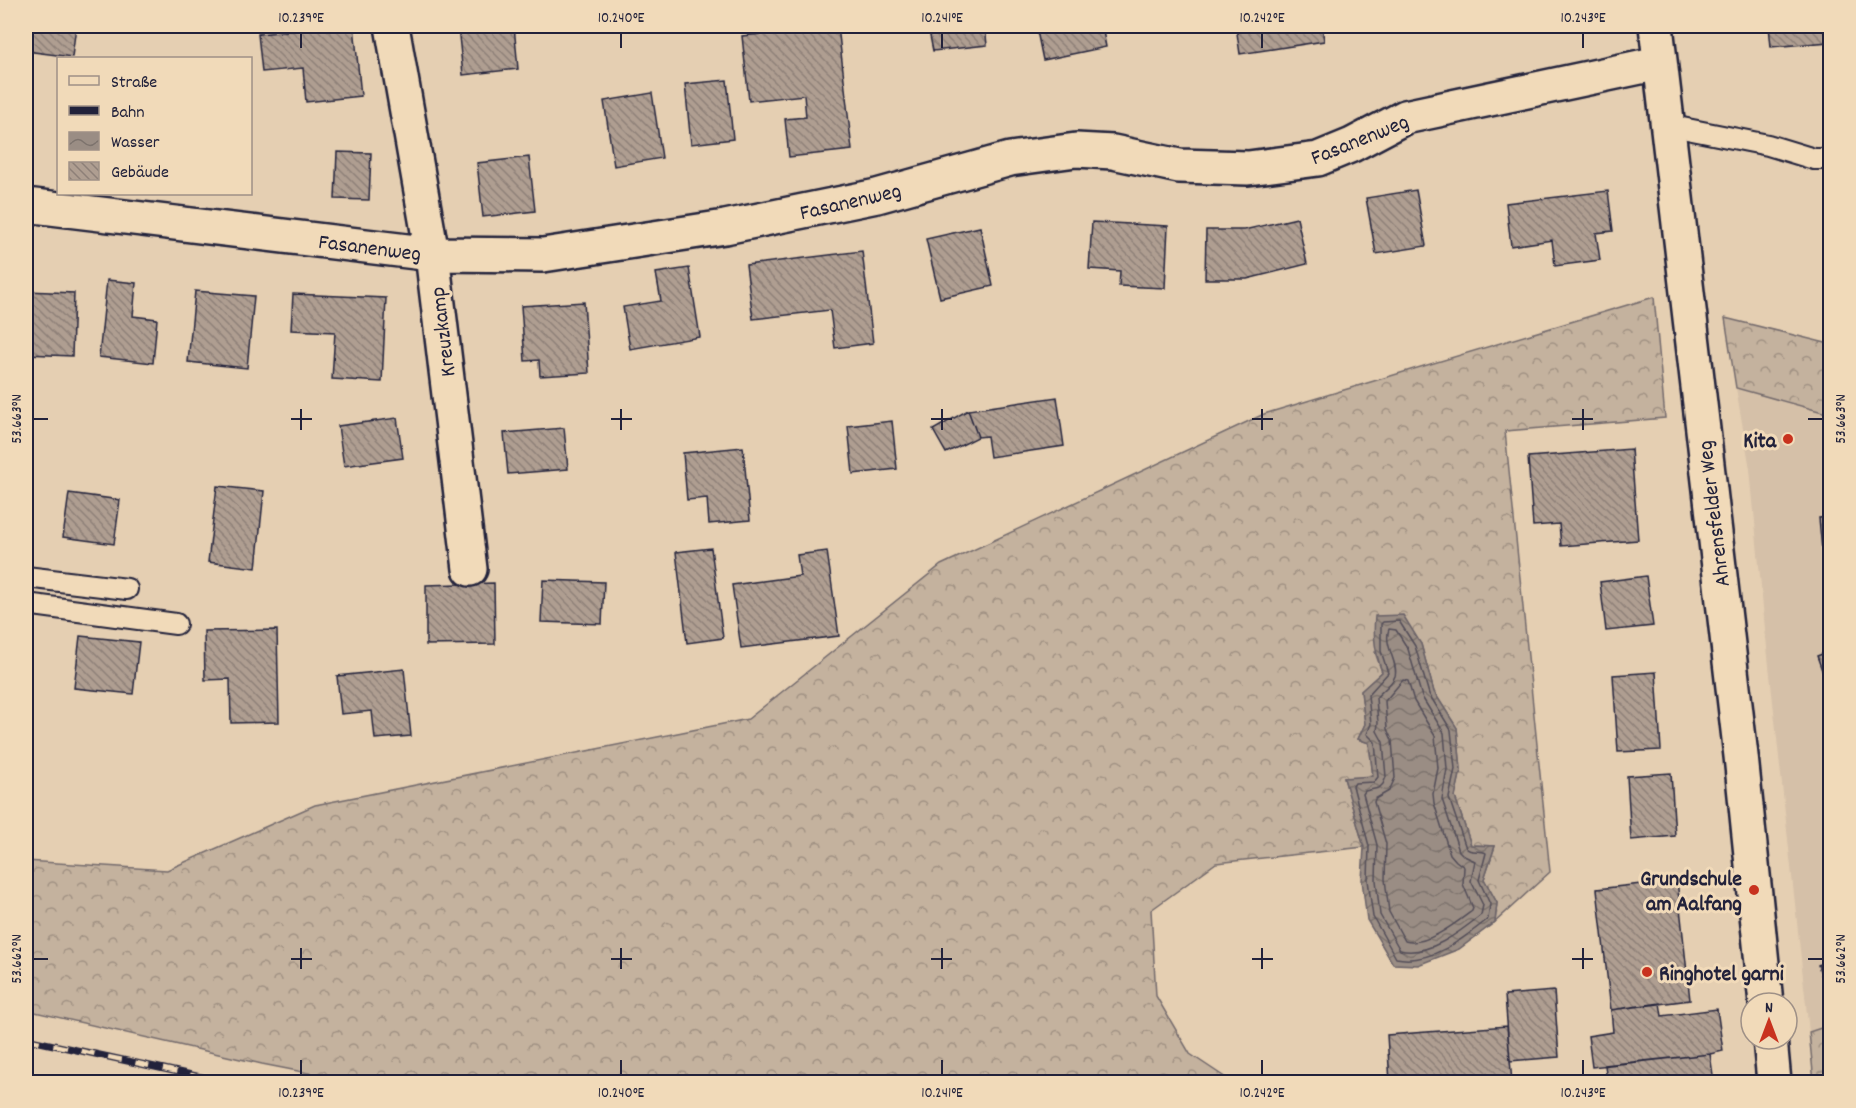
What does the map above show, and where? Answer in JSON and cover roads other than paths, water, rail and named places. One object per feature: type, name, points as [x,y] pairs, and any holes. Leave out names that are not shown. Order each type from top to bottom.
[{"type":"street","name":"Kreuzkamp","points":[[392,26],[432,254],[470,569]]},
{"type":"street","name":"Ahrensfelder Weg","points":[[1656,26],[1741,756],[1765,991]]},
{"type":"street","name":"Fasanenweg","points":[[26,206],[432,254],[543,255],[725,227],[876,196],[1010,159],[1076,150],[1113,152],[1179,166],[1248,168],[1318,159],[1352,145],[1405,117],[1659,63]]},
{"type":"street","points":[[1771,1051],[1774,1083]]},
{"type":"lane","points":[[1667,125],[1768,145],[1814,159],[1830,159]]},
{"type":"lane","points":[[26,577],[127,589]]},
{"type":"lane","points":[[26,604],[176,624]]},
{"type":"water","points":[[1403,615],[1421,644],[1434,692],[1457,728],[1461,770],[1455,797],[1471,845],[1495,846],[1484,879],[1497,903],[1495,922],[1459,949],[1418,965],[1393,964],[1367,920],[1362,880],[1364,847],[1344,778],[1373,776],[1369,743],[1358,739],[1365,724],[1361,691],[1382,672],[1375,644],[1375,616]]},
{"type":"railway","points":[[26,1039],[224,1082]]},
{"type":"place","name":"Kita","points":[[1788,439]]},
{"type":"place","name":"Grundschule am Aalfang","points":[[1754,890]]},
{"type":"place","name":"Ringhotel garni","points":[[1647,972]]}]
